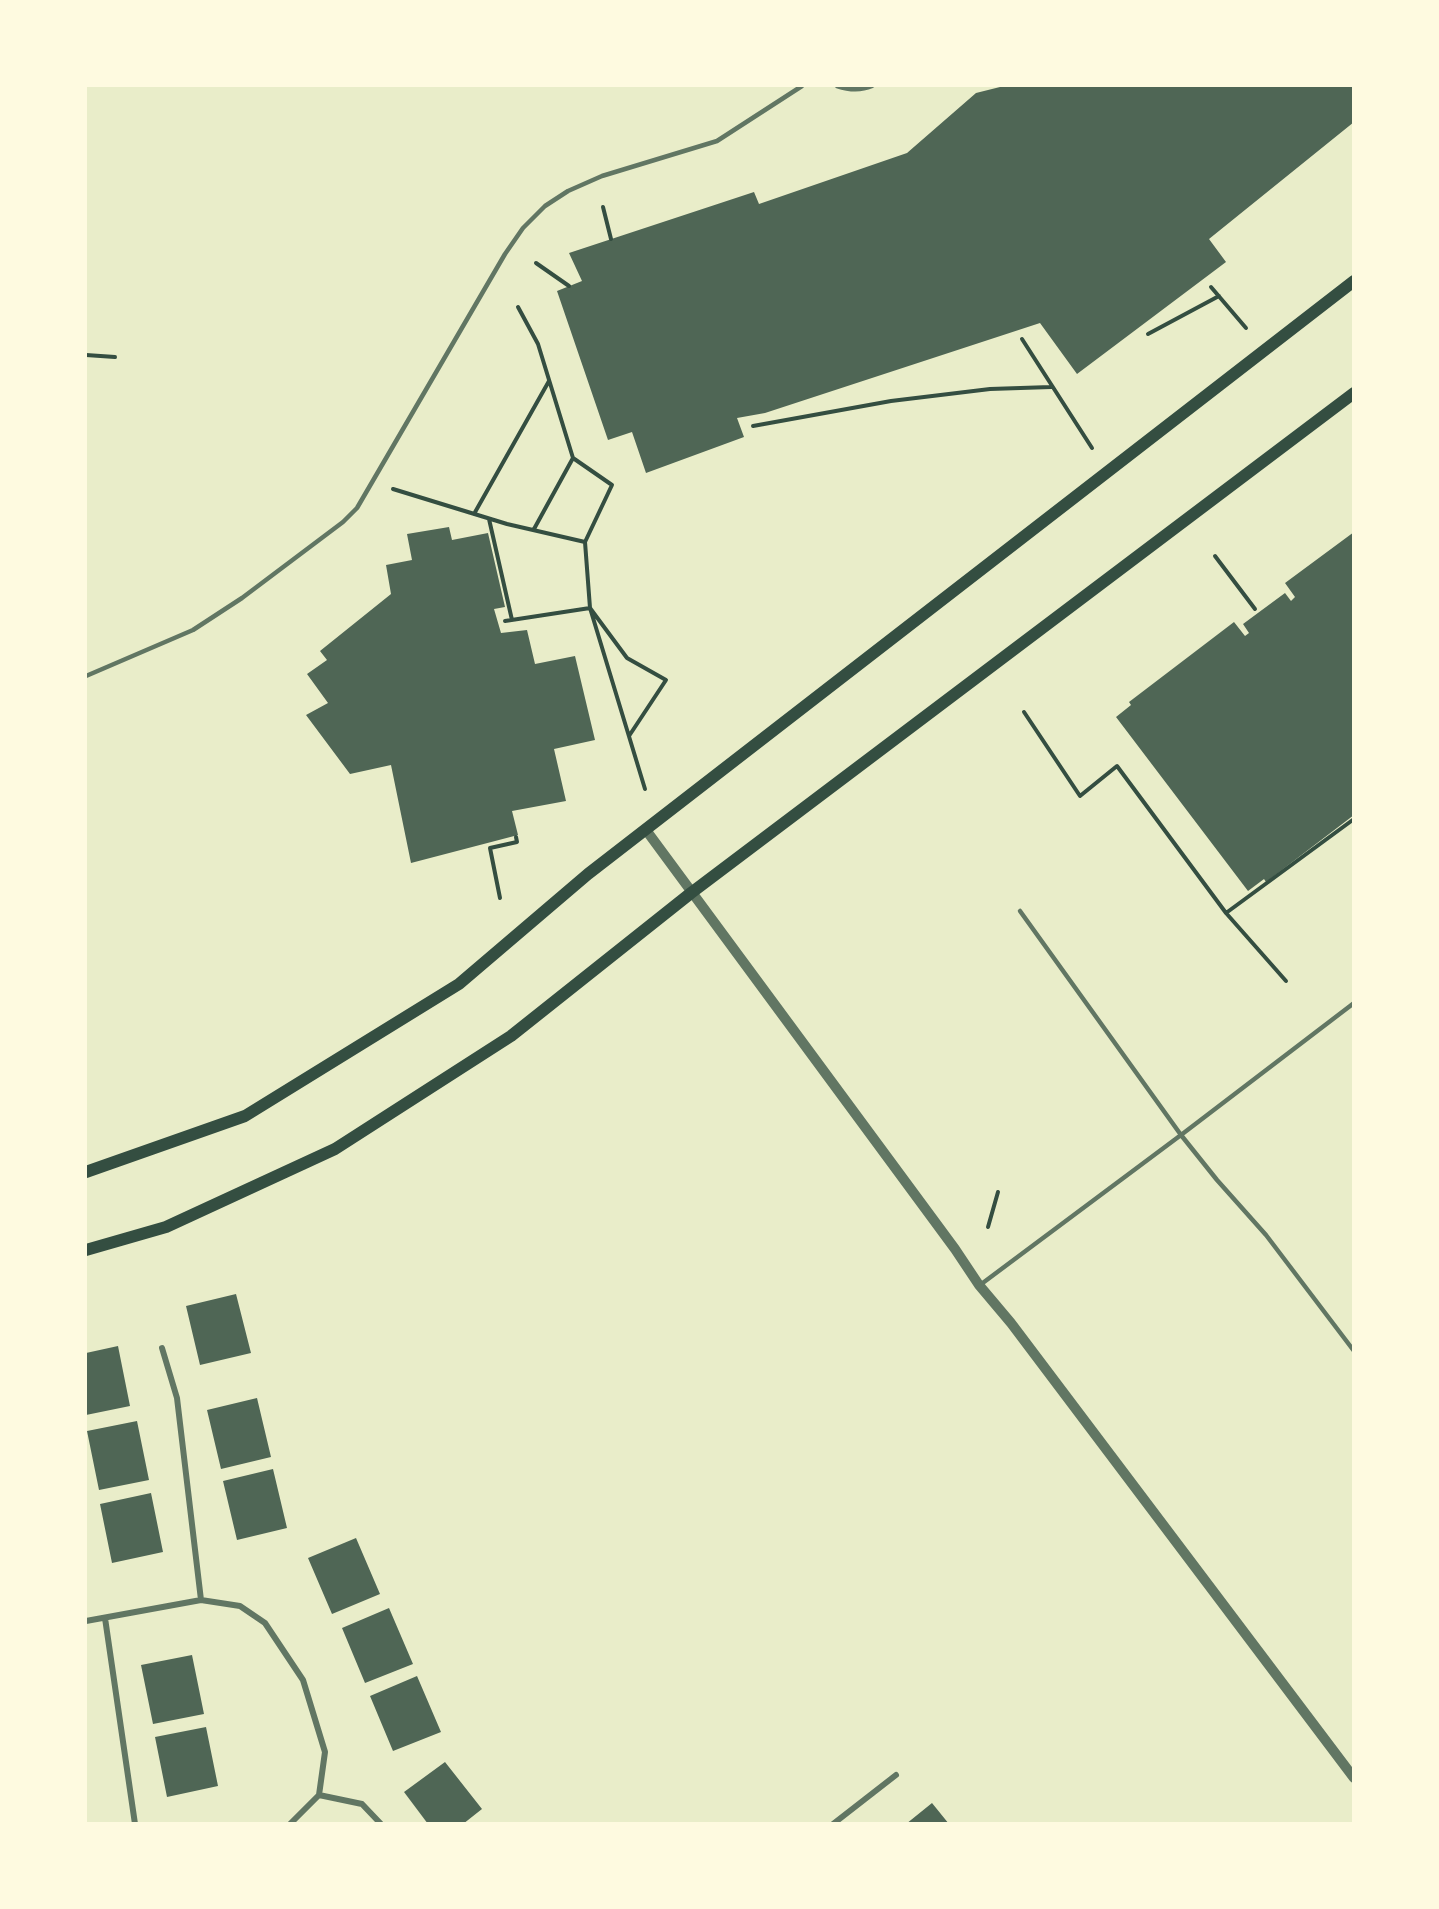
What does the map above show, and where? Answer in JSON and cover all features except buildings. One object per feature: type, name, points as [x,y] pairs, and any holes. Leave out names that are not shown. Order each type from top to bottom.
[{"type":"main road","points":[[86,1172],[245,1116],[459,984],[588,874],[1353,281]]},
{"type":"main road","points":[[86,1250],[166,1227],[335,1149],[511,1036],[692,893],[1353,393]]},
{"type":"street","points":[[646,830],[955,1249],[979,1285],[1011,1323],[1353,1778]]},
{"type":"street","points":[[162,1348],[177,1398],[201,1600]]},
{"type":"street","points":[[86,1621],[201,1600],[240,1606],[265,1623],[303,1680],[326,1752],[319,1795],[290,1824]]},
{"type":"street","points":[[105,1618],[135,1824]]},
{"type":"street","points":[[833,1824],[896,1775]]},
{"type":"street","points":[[319,1795],[362,1804],[381,1824]]},
{"type":"lane","points":[[86,676],[193,630],[242,598],[343,522],[357,508],[505,254],[523,228],[545,206],[568,191],[602,176],[717,141],[802,86]]},
{"type":"lane","points":[[837,86],[846,89],[862,89],[872,86]]},
{"type":"lane","points":[[1020,911],[1180,1135],[1266,1234],[1353,1351]]},
{"type":"lane","points":[[979,1285],[1353,1003]]},
{"type":"path","points":[[603,207],[611,239]]},
{"type":"path","points":[[536,263],[569,286]]},
{"type":"path","points":[[1211,287],[1246,328]]},
{"type":"path","points":[[1148,334],[1219,296]]},
{"type":"path","points":[[518,307],[538,344],[573,458],[612,485],[585,542],[590,608],[645,789]]},
{"type":"path","points":[[1022,339],[1092,448]]},
{"type":"path","points":[[86,355],[115,357]]},
{"type":"path","points":[[474,514],[549,381]]},
{"type":"path","points":[[753,426],[891,401],[990,388],[1051,387]]},
{"type":"path","points":[[534,529],[573,458]]},
{"type":"path","points":[[390,488],[489,519],[585,542]]},
{"type":"path","points":[[489,519],[512,620]]},
{"type":"path","points":[[1215,556],[1255,609]]},
{"type":"path","points":[[505,621],[590,608]]},
{"type":"path","points":[[590,608],[627,657],[666,680],[629,736]]},
{"type":"path","points":[[1023,712],[1080,796],[1117,766],[1226,913],[1286,981]]},
{"type":"path","points":[[1226,913],[1353,819]]},
{"type":"path","points":[[500,898],[490,848],[518,842],[516,837]]},
{"type":"path","points":[[988,1227],[998,1192]]}]
